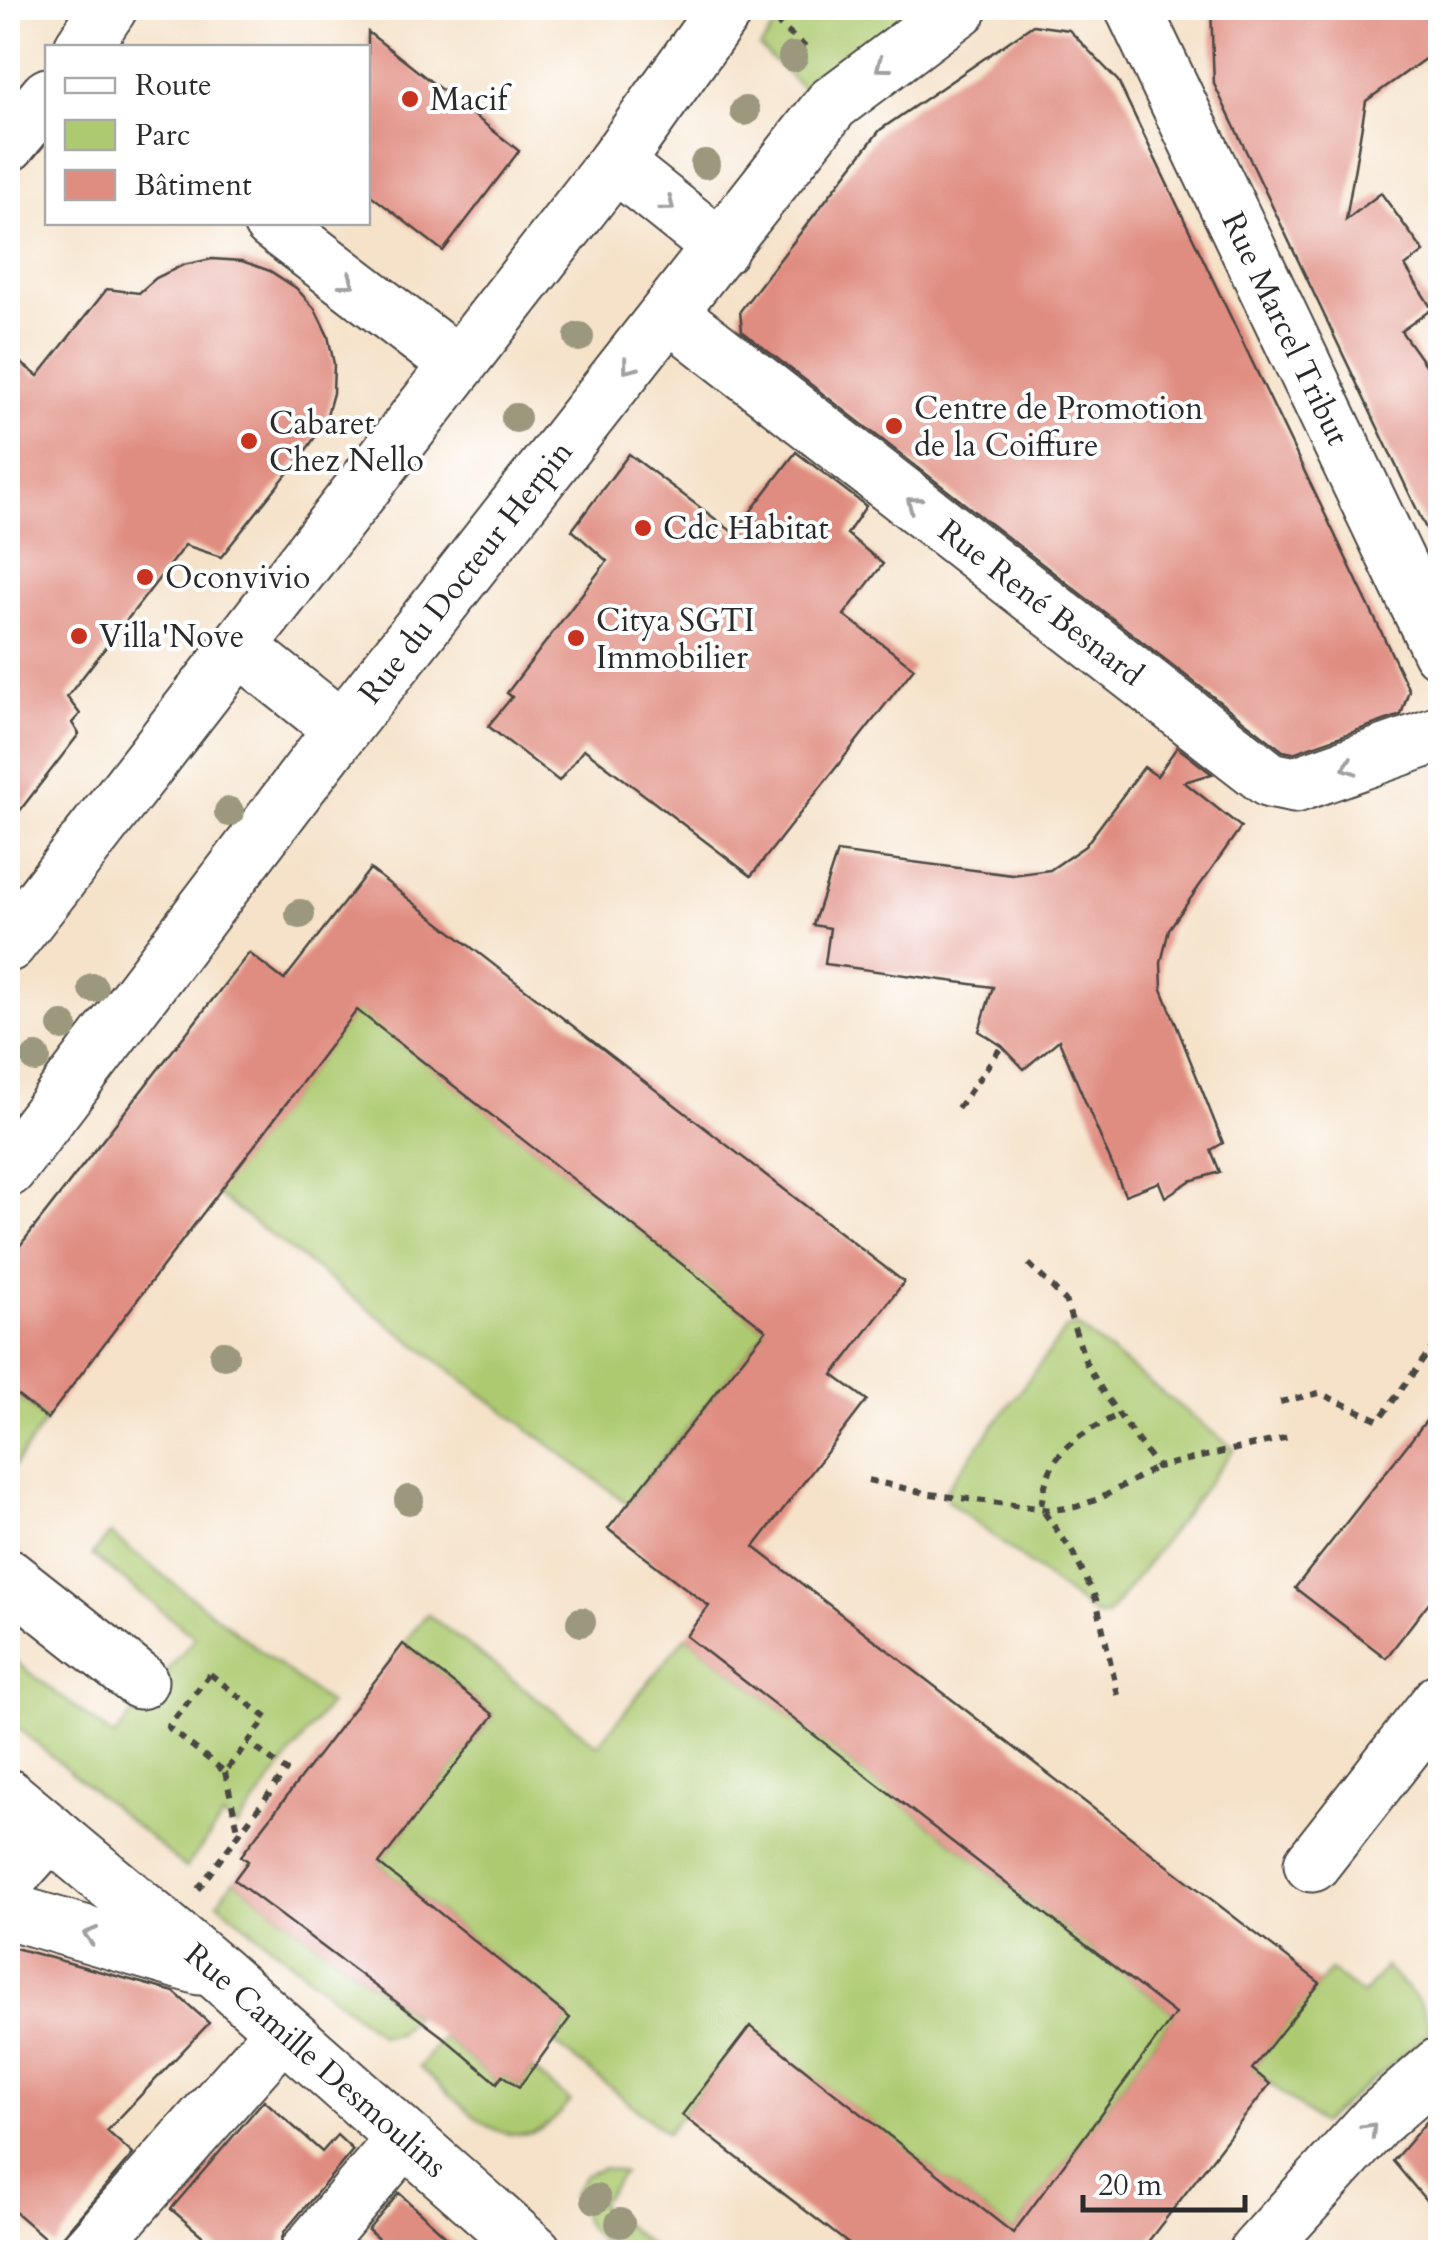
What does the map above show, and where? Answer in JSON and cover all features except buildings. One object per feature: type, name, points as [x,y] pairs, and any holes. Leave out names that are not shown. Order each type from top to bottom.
[{"type":"street","points":[[84,45],[109,8]]},
{"type":"street","name":"Rue du Docteur Herpin","points":[[8,1170],[342,729],[832,104],[960,8]]},
{"type":"street","name":"Rue Marcel Tribut","points":[[1133,8],[1440,651]]},
{"type":"street","points":[[8,944],[615,163],[750,14]]},
{"type":"street","points":[[8,144],[45,100]]},
{"type":"street","points":[[615,163],[721,248]]},
{"type":"street","points":[[275,225],[458,365]]},
{"type":"street","name":"Rue René Besnard","points":[[670,314],[1270,780],[1295,785],[1440,734]]},
{"type":"street","points":[[239,647],[342,729]]},
{"type":"street","points":[[8,1577],[140,1681]]},
{"type":"street","points":[[1312,1864],[1440,1701]]},
{"type":"street","points":[[8,1797],[217,1972]]},
{"type":"street","points":[[8,1879],[50,1832]]},
{"type":"street","name":"Rue Camille Desmoulins","points":[[8,1912],[217,1972],[534,2252]]},
{"type":"street","points":[[88,2252],[283,2031]]},
{"type":"street","points":[[1257,2252],[1376,2121],[1440,2065]]},
{"type":"street","points":[[308,2252],[404,2140]]},
{"type":"path","points":[[750,14],[812,53]]},
{"type":"path","points":[[958,1108],[1002,1046]]},
{"type":"path","points":[[1029,1264],[1065,1300],[1086,1364],[1157,1467]]},
{"type":"path","points":[[1280,1402],[1319,1393],[1379,1420],[1440,1337]]},
{"type":"path","points":[[1118,1415],[1070,1443],[1054,1460],[1044,1479],[1041,1508],[1072,1551],[1096,1599],[1118,1695]]},
{"type":"path","points":[[868,1480],[930,1494],[1052,1510],[1088,1503],[1157,1467],[1293,1436]]},
{"type":"path","points":[[225,1772],[267,1718],[210,1674],[168,1727],[225,1772],[239,1836]]},
{"type":"path","points":[[168,1930],[286,1770],[248,1742]]},
{"type":"green space","points":[[788,8],[930,8],[809,94],[760,48]]},
{"type":"green space","points":[[357,1009],[766,1330],[627,1503],[216,1194]]},
{"type":"green space","points":[[1077,1326],[1234,1449],[1107,1616],[1096,1616],[947,1500],[946,1489],[1067,1328]]},
{"type":"green space","points":[[17,1396],[47,1419],[8,1474],[8,1403],[11,1405]]},
{"type":"green space","points":[[110,1534],[329,1704],[237,1827],[223,1817],[186,1868],[8,1720],[8,1656],[114,1737],[195,1637],[92,1555]]},
{"type":"green space","points":[[427,1614],[598,1745],[686,1636],[1175,2014],[1013,2233],[750,2027],[667,2133],[553,2042],[570,2018],[379,1864],[494,1715],[403,1644]]},
{"type":"green space","points":[[234,1880],[414,2016],[398,2034],[381,2036],[218,1902]]},
{"type":"green space","points":[[1385,1967],[1421,2006],[1428,2034],[1321,2124],[1252,2069],[1330,1970],[1363,1995]]},
{"type":"green space","points":[[443,2037],[496,2082],[503,2075],[519,2087],[533,2070],[570,2101],[550,2123],[530,2134],[492,2128],[419,2067]]},
{"type":"green space","points":[[603,2168],[623,2173],[599,2204],[658,2252],[609,2252],[587,2226],[572,2195],[585,2175]]},
{"type":"place","name":"Macif","points":[[410,99]]},
{"type":"place","name":"Centre de Promotion de la Coiffure","points":[[894,426]]},
{"type":"place","name":"Cabaret Chez Nello","points":[[249,441]]},
{"type":"place","name":"Cdc Habitat","points":[[643,528]]},
{"type":"place","name":"Oconvivio","points":[[145,577]]},
{"type":"place","name":"Villa'Nove","points":[[79,636]]},
{"type":"place","name":"Citya SGTI Immobilier","points":[[576,638]]}]
